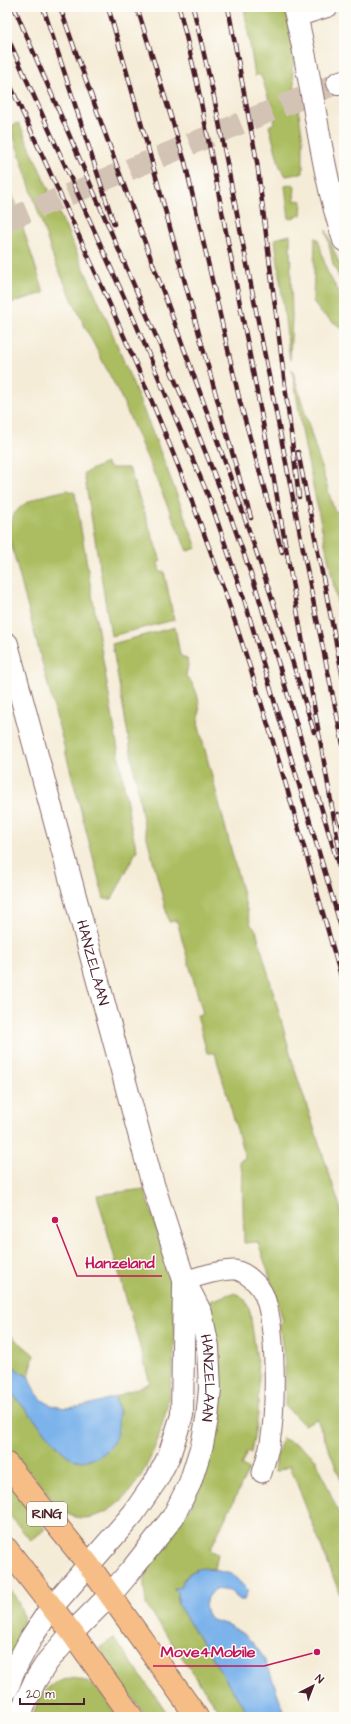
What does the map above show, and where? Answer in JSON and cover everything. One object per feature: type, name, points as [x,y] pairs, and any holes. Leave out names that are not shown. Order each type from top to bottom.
[{"type":"main road","name":"RING","points":[[7,1464],[88,1564],[197,1717]]},
{"type":"main road","points":[[7,1549],[51,1608],[72,1633],[132,1717]]},
{"type":"street","points":[[328,7],[295,12],[318,117],[326,172],[344,240]]},
{"type":"street","name":"HANZELAAN","points":[[7,644],[151,1178],[184,1280],[201,1312],[208,1347],[210,1389],[207,1419],[202,1445],[190,1483],[173,1517],[110,1594],[72,1633],[48,1661],[35,1681],[20,1717]]},
{"type":"street","points":[[184,1280],[236,1270],[249,1276],[264,1293],[271,1322],[273,1354],[273,1417],[270,1444],[262,1473]]},
{"type":"street","name":"HANZELAAN","points":[[7,1689],[31,1638],[51,1608],[133,1514],[157,1479],[169,1456],[182,1415],[184,1280]]},
{"type":"green space","points":[[244,7],[285,7],[296,58],[292,68],[303,140],[303,173],[286,176],[280,167],[269,126],[273,124],[275,119],[262,78],[259,74],[255,76]]},
{"type":"green space","points":[[19,123],[109,325],[162,456],[197,548],[187,551],[121,397],[85,327],[54,260],[10,126]]},
{"type":"green space","points":[[7,179],[44,293],[7,304]]},
{"type":"green space","points":[[293,184],[295,186],[294,200],[302,201],[301,215],[289,219],[285,186]]},
{"type":"green space","points":[[326,230],[344,276],[344,287],[333,264]]},
{"type":"green space","points":[[290,235],[292,317],[290,360],[275,239]]},
{"type":"green space","points":[[315,238],[318,239],[327,271],[344,302],[344,330],[320,312],[313,301]]},
{"type":"green space","points":[[292,369],[334,510],[344,516],[344,635],[305,447]]},
{"type":"green space","points":[[106,463],[110,468],[128,468],[130,471],[161,561],[158,562],[160,572],[164,571],[174,620],[111,636],[84,473]]},
{"type":"green space","points":[[68,490],[75,493],[131,827],[137,850],[112,899],[104,899],[8,532],[15,513],[29,501],[38,497]]},
{"type":"green space","points":[[175,627],[180,655],[187,659],[188,665],[186,676],[194,686],[198,698],[200,711],[198,723],[251,925],[256,930],[294,1067],[344,1219],[344,1488],[317,1419],[304,1425],[285,1406],[285,1366],[279,1323],[283,1322],[258,1242],[244,1243],[242,1172],[239,1161],[245,1158],[215,1053],[207,1053],[197,1015],[203,1014],[177,921],[169,922],[144,826],[112,644]]},
{"type":"green space","points":[[144,1189],[164,1252],[173,1301],[175,1333],[173,1367],[168,1401],[159,1435],[147,1465],[130,1491],[109,1510],[96,1516],[84,1518],[71,1516],[59,1508],[7,1445],[7,1388],[62,1451],[120,1414],[115,1397],[150,1383],[97,1195]]},
{"type":"green space","points":[[232,1293],[240,1295],[246,1301],[250,1312],[259,1374],[258,1415],[251,1453],[247,1451],[241,1466],[249,1469],[210,1550],[218,1554],[215,1569],[199,1569],[193,1571],[187,1576],[181,1583],[177,1601],[178,1605],[250,1717],[223,1717],[146,1605],[144,1584],[147,1569],[153,1558],[192,1504],[204,1471],[208,1312],[210,1301]]},
{"type":"green space","points":[[7,1332],[34,1355],[29,1377],[17,1370],[7,1359]]},
{"type":"green space","points":[[282,1438],[303,1448],[316,1459],[344,1526],[344,1605],[290,1466],[275,1472],[274,1468]]},
{"type":"green space","points":[[7,1482],[45,1529],[31,1541],[7,1512]]},
{"type":"green space","points":[[7,1585],[21,1609],[24,1619],[24,1628],[22,1638],[7,1672]]},
{"type":"green space","points":[[114,1638],[170,1717],[146,1717],[99,1648]]},
{"type":"green space","points":[[70,1678],[79,1679],[86,1682],[98,1690],[117,1717],[32,1717],[41,1696],[45,1691],[54,1684]]},
{"type":"water","points":[[7,1359],[17,1370],[29,1377],[35,1391],[44,1401],[53,1406],[64,1408],[77,1407],[115,1397],[118,1416],[117,1434],[108,1449],[101,1455],[83,1461],[72,1459],[62,1451],[7,1388]]},
{"type":"water","points":[[204,1568],[232,1574],[248,1590],[244,1600],[240,1600],[230,1591],[215,1589],[206,1602],[205,1606],[207,1613],[211,1618],[230,1626],[244,1635],[261,1653],[269,1670],[286,1717],[250,1717],[178,1605],[178,1592],[174,1590],[175,1588],[179,1588],[192,1572]]},
{"type":"tunnel","points":[[7,220],[338,83]]},
{"type":"railway","points":[[14,7],[199,436],[226,504],[256,588],[344,884]]},
{"type":"railway","points":[[43,7],[114,224]]},
{"type":"railway","points":[[60,7],[224,458],[286,640],[314,732]]},
{"type":"railway","points":[[108,7],[251,518]]},
{"type":"railway","points":[[137,7],[185,162],[240,402],[282,552]]},
{"type":"railway","points":[[179,7],[197,82],[274,480],[341,858]]},
{"type":"railway","points":[[193,7],[214,97],[315,610],[344,749]]},
{"type":"railway","points":[[228,7],[257,162],[299,497]]},
{"type":"railway","points":[[7,36],[133,317],[210,500],[245,602],[344,937]]},
{"type":"railway","points":[[7,78],[151,398],[216,566],[256,685],[344,987]]},
{"type":"railway","points":[[298,452],[344,683]]},
{"type":"railway","points":[[338,814],[344,833]]},
{"type":"place","name":"Hanzeland","points":[[55,1220]]},
{"type":"place","name":"Move4Mobile","points":[[317,1652]]}]
